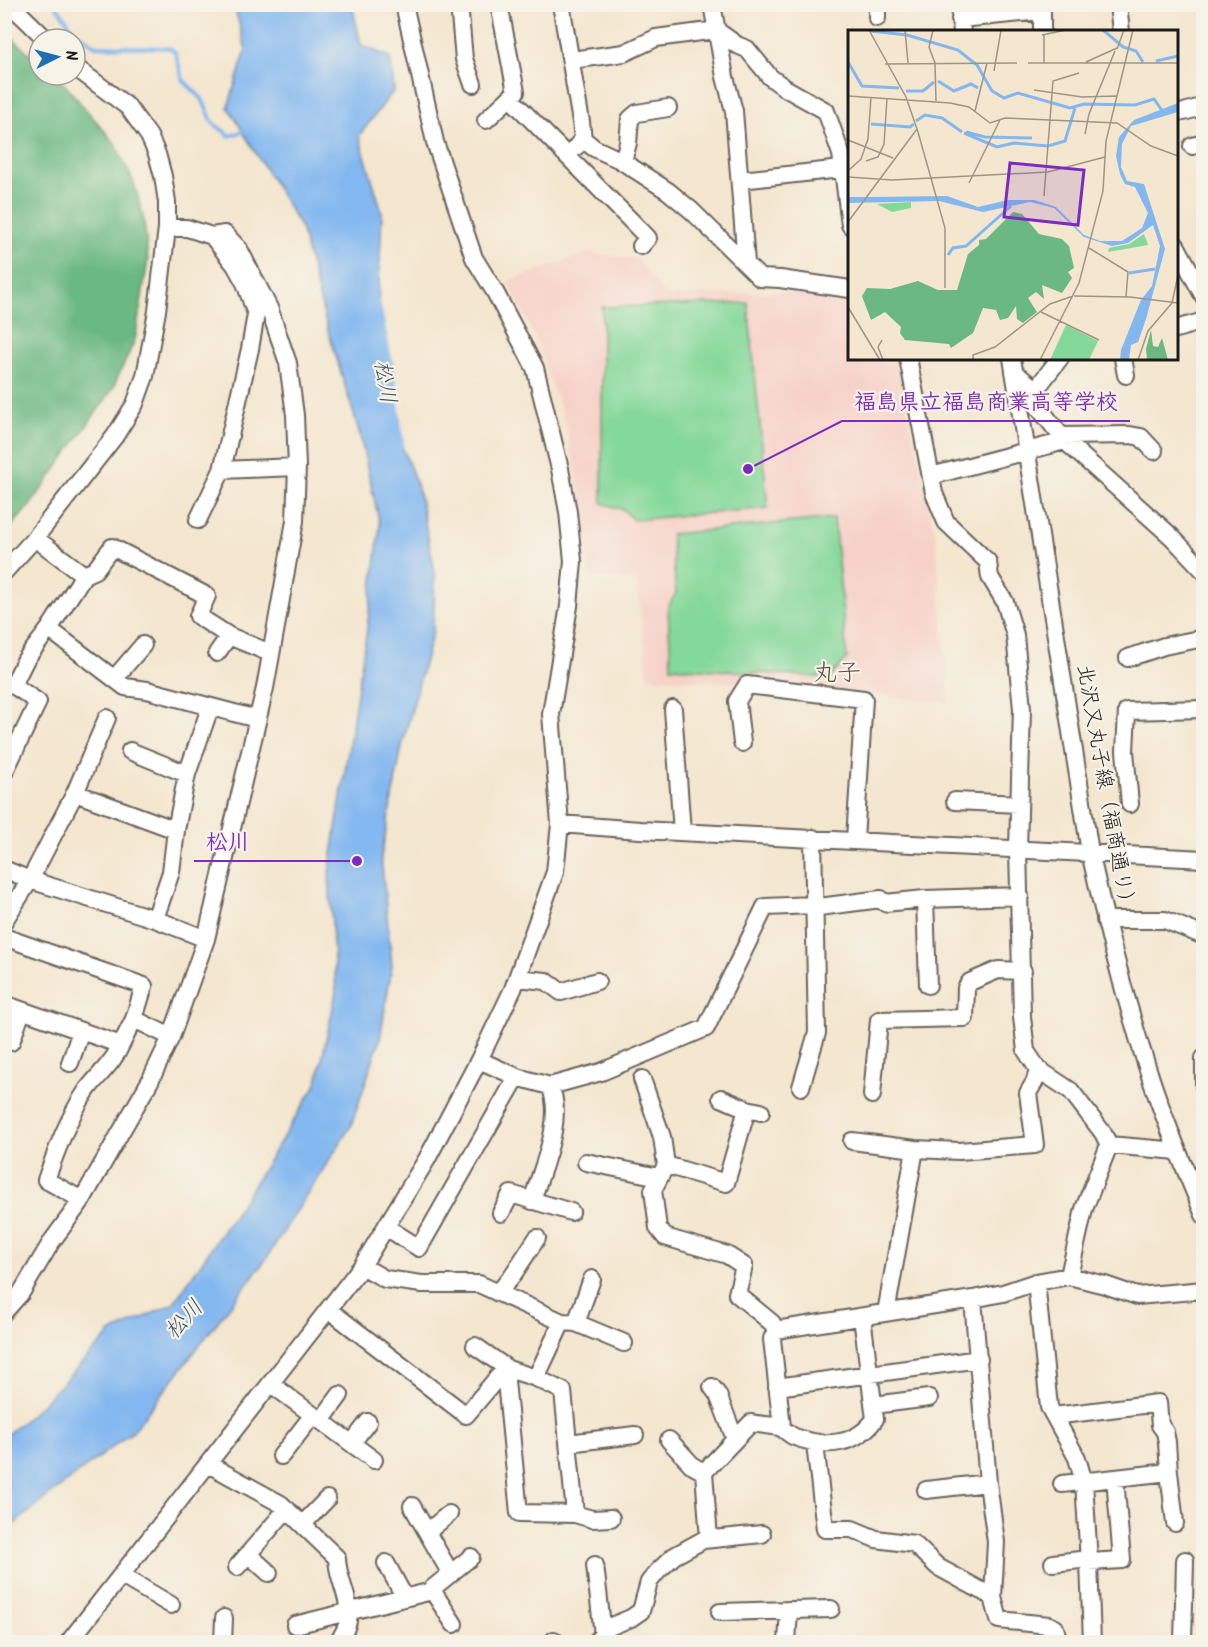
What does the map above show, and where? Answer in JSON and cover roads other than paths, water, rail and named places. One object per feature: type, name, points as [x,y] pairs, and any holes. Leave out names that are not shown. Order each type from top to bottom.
[{"type":"street","points":[[10,4],[34,27]]},
{"type":"street","points":[[69,1642],[362,1266],[427,1159],[479,1060],[517,978],[555,872],[560,824],[551,714],[569,606],[573,561],[568,512],[560,469],[535,368],[495,292],[474,258],[435,142],[404,4]]},
{"type":"street","points":[[459,4],[464,59],[473,84]]},
{"type":"street","points":[[486,120],[516,92],[499,4]]},
{"type":"street","points":[[561,4],[583,139],[594,148],[622,161],[668,191],[692,211],[760,278],[848,289]]},
{"type":"street","points":[[1118,4],[1121,30]]},
{"type":"street","points":[[714,6],[725,77],[735,111],[746,263]]},
{"type":"street","points":[[960,18],[1042,8],[1042,30]]},
{"type":"street","points":[[571,60],[624,53],[656,39],[716,30],[737,45],[747,49],[770,77],[826,111],[846,169],[848,206]]},
{"type":"street","points":[[4,572],[35,538],[115,436],[135,404],[145,376],[152,344],[167,228],[164,176],[149,136],[128,107],[87,76]]},
{"type":"street","points":[[510,98],[648,238],[641,246]]},
{"type":"street","points":[[1184,112],[1203,106]]},
{"type":"street","points":[[622,161],[628,143],[630,119],[637,113],[668,108]]},
{"type":"street","points":[[568,156],[583,139]]},
{"type":"street","points":[[741,180],[846,169]]},
{"type":"street","points":[[4,1312],[21,1293],[52,1241],[82,1200],[150,1081],[171,1038],[206,939],[257,719],[296,521],[295,415],[288,363],[268,308],[232,239],[225,234],[212,236],[187,228],[167,228]]},
{"type":"street","points":[[198,520],[222,470],[256,314],[245,283],[235,265],[212,236]]},
{"type":"street","points":[[1178,253],[1183,274],[1203,297]]},
{"type":"street","points":[[1178,329],[1203,321]]},
{"type":"street","points":[[908,360],[934,493],[946,522],[988,562],[990,577],[1005,602],[1015,635],[1022,709],[1018,849],[1023,971],[1022,1017],[1026,1052],[1038,1069],[1071,1090],[1103,1133],[1109,1145],[1084,1209],[1069,1276]]},
{"type":"street","points":[[1033,393],[1058,360]]},
{"type":"street","points":[[1123,360],[1126,375]]},
{"type":"street","points":[[1013,365],[1029,384],[1036,404],[1063,439],[1172,537],[1203,571]]},
{"type":"street","name":"北沢又丸子線（福商通り）","points":[[1013,365],[1090,852],[1105,920],[1135,1028],[1203,1215]]},
{"type":"street","points":[[931,476],[1063,439],[1130,435],[1141,437],[1154,451]]},
{"type":"street","points":[[222,470],[297,467]]},
{"type":"street","points":[[35,538],[84,574]]},
{"type":"street","points":[[4,773],[38,702],[13,685],[26,659],[49,629],[84,574],[95,570],[112,547],[207,596],[198,616],[229,636],[270,653]]},
{"type":"street","points":[[49,629],[125,687],[147,690],[257,719]]},
{"type":"street","points":[[218,653],[229,636]]},
{"type":"street","points":[[1128,658],[1164,646],[1203,638]]},
{"type":"street","points":[[114,679],[142,645]]},
{"type":"street","points":[[742,743],[737,701],[747,685],[864,699],[855,840]]},
{"type":"street","points":[[155,920],[171,872],[176,830],[187,774],[210,708]]},
{"type":"street","points":[[673,709],[682,832]]},
{"type":"street","points":[[1130,804],[1125,751],[1127,711],[1203,709]]},
{"type":"street","points":[[4,921],[30,880],[75,793],[107,718]]},
{"type":"street","points":[[130,751],[187,774]]},
{"type":"street","points":[[75,793],[176,830]]},
{"type":"street","points":[[955,801],[1019,804]]},
{"type":"street","points":[[560,824],[1203,859]]},
{"type":"street","points":[[801,1087],[817,1033],[813,838]]},
{"type":"street","points":[[4,869],[30,880],[155,920],[206,939]]},
{"type":"street","points":[[479,1060],[517,1077],[550,1086],[601,1072],[706,1028],[765,907],[813,904],[819,907],[881,899],[885,903],[925,899],[1020,896]]},
{"type":"street","points":[[925,899],[928,985]]},
{"type":"street","points":[[1105,920],[1158,919],[1203,936]]},
{"type":"street","points":[[4,938],[144,986],[134,1019],[118,1053],[87,1091],[74,1112],[46,1180],[82,1200]]},
{"type":"street","points":[[872,1095],[879,1020],[966,1018],[966,988],[970,982],[998,970],[1023,971]]},
{"type":"street","points":[[517,978],[546,981],[561,992],[597,981]]},
{"type":"street","points":[[4,1004],[121,1045]]},
{"type":"street","points":[[11,1042],[22,1011]]},
{"type":"street","points":[[134,1019],[171,1038]]},
{"type":"street","points":[[70,1063],[81,1031]]},
{"type":"street","points":[[1203,1058],[1203,1086]]},
{"type":"street","points":[[852,1141],[915,1149],[959,1151],[1035,1145],[1028,1093],[1035,1081],[1038,1069]]},
{"type":"street","points":[[386,1227],[419,1248],[517,1077]]},
{"type":"street","points":[[642,1079],[662,1137],[663,1171],[653,1190],[658,1228],[665,1237],[727,1255],[744,1266],[737,1294],[772,1323],[776,1330]]},
{"type":"street","points":[[532,1201],[555,1123],[555,1097],[550,1086]]},
{"type":"street","points":[[585,1162],[663,1171],[726,1183],[754,1110],[721,1098]]},
{"type":"street","points":[[1109,1145],[1178,1151]]},
{"type":"street","points":[[886,1313],[915,1149]]},
{"type":"street","points":[[501,1213],[511,1194],[571,1212]]},
{"type":"street","points":[[498,1293],[537,1238]]},
{"type":"street","points":[[362,1266],[384,1280],[422,1284],[479,1284],[624,1343]]},
{"type":"street","points":[[776,1330],[973,1299],[1003,1293],[1036,1282],[1069,1276],[1137,1296],[1203,1290]]},
{"type":"street","points":[[536,1378],[592,1279]]},
{"type":"street","points":[[1036,1282],[1049,1407],[1077,1458],[1084,1482],[1092,1642]]},
{"type":"street","points":[[973,1299],[988,1483],[996,1542],[993,1597],[999,1620],[1049,1625],[1055,1628],[1059,1642]]},
{"type":"street","points":[[329,1310],[466,1415],[498,1377],[508,1372]]},
{"type":"street","points":[[709,1539],[704,1472],[751,1423],[782,1427],[791,1436],[815,1443],[845,1441],[857,1438],[868,1430],[875,1419],[862,1317]]},
{"type":"street","points":[[776,1330],[772,1339],[782,1427]]},
{"type":"street","points":[[476,1346],[508,1372],[536,1378],[563,1390],[574,1514]]},
{"type":"street","points":[[777,1387],[979,1359]]},
{"type":"street","points":[[508,1372],[506,1381],[519,1513],[574,1514],[592,1519],[611,1518]]},
{"type":"street","points":[[271,1384],[374,1460]]},
{"type":"street","points":[[712,1387],[718,1395],[735,1439]]},
{"type":"street","points":[[281,1456],[340,1395]]},
{"type":"street","points":[[874,1405],[929,1398]]},
{"type":"street","points":[[1054,1416],[1158,1402],[1160,1425],[1165,1432],[1167,1442],[1175,1523]]},
{"type":"street","points":[[352,1443],[368,1422]]},
{"type":"street","points":[[568,1443],[634,1436]]},
{"type":"street","points":[[669,1440],[693,1466],[704,1472]]},
{"type":"street","points":[[815,1443],[825,1529],[852,1529],[876,1539],[914,1544],[938,1567],[993,1597]]},
{"type":"street","points":[[208,1464],[281,1504],[337,1558],[337,1571],[349,1611],[348,1623],[338,1642]]},
{"type":"street","points":[[1062,1484],[1169,1472]]},
{"type":"street","points":[[1053,1563],[1122,1560],[1115,1478]]},
{"type":"street","points":[[926,1490],[988,1483]]},
{"type":"street","points":[[303,1524],[327,1499]]},
{"type":"street","points":[[412,1506],[452,1574]]},
{"type":"street","points":[[269,1573],[242,1561],[286,1509]]},
{"type":"street","points":[[427,1532],[449,1514]]},
{"type":"street","points":[[599,1639],[609,1627],[641,1611],[649,1582],[658,1570],[675,1556],[703,1540],[762,1534]]},
{"type":"street","points":[[295,1625],[432,1590],[471,1557]]},
{"type":"street","points":[[1183,1642],[1185,1560]]},
{"type":"street","points":[[386,1563],[405,1598]]},
{"type":"street","points":[[595,1565],[599,1639]]},
{"type":"street","points":[[122,1576],[171,1605]]},
{"type":"street","points":[[432,1590],[454,1624]]},
{"type":"street","points":[[720,1612],[831,1609]]},
{"type":"street","points":[[788,1642],[789,1610]]},
{"type":"street","points":[[223,1642],[224,1618]]},
{"type":"water","points":[[234,5],[352,5],[361,45],[390,57],[394,90],[359,136],[382,212],[375,375],[418,488],[435,572],[433,631],[402,746],[381,857],[392,966],[380,1039],[351,1126],[264,1262],[133,1431],[5,1532],[5,1436],[36,1410],[112,1332],[173,1304],[244,1200],[317,1083],[336,992],[329,874],[367,629],[380,525],[359,431],[329,334],[301,228],[228,107],[246,50]]},
{"type":"waterway","points":[[55,4],[74,30],[95,46],[170,48],[175,52],[183,80],[202,99],[213,123],[230,136],[246,130]]},
{"type":"waterway","name":"松川","points":[[370,307],[384,374],[393,443]]},
{"type":"place","name":"福島県立福島商業高等学校","points":[[748,469]]},
{"type":"place","name":"松川","points":[[357,861]]},
{"type":"district","name":"丸子","points":[[837,673]]}]
